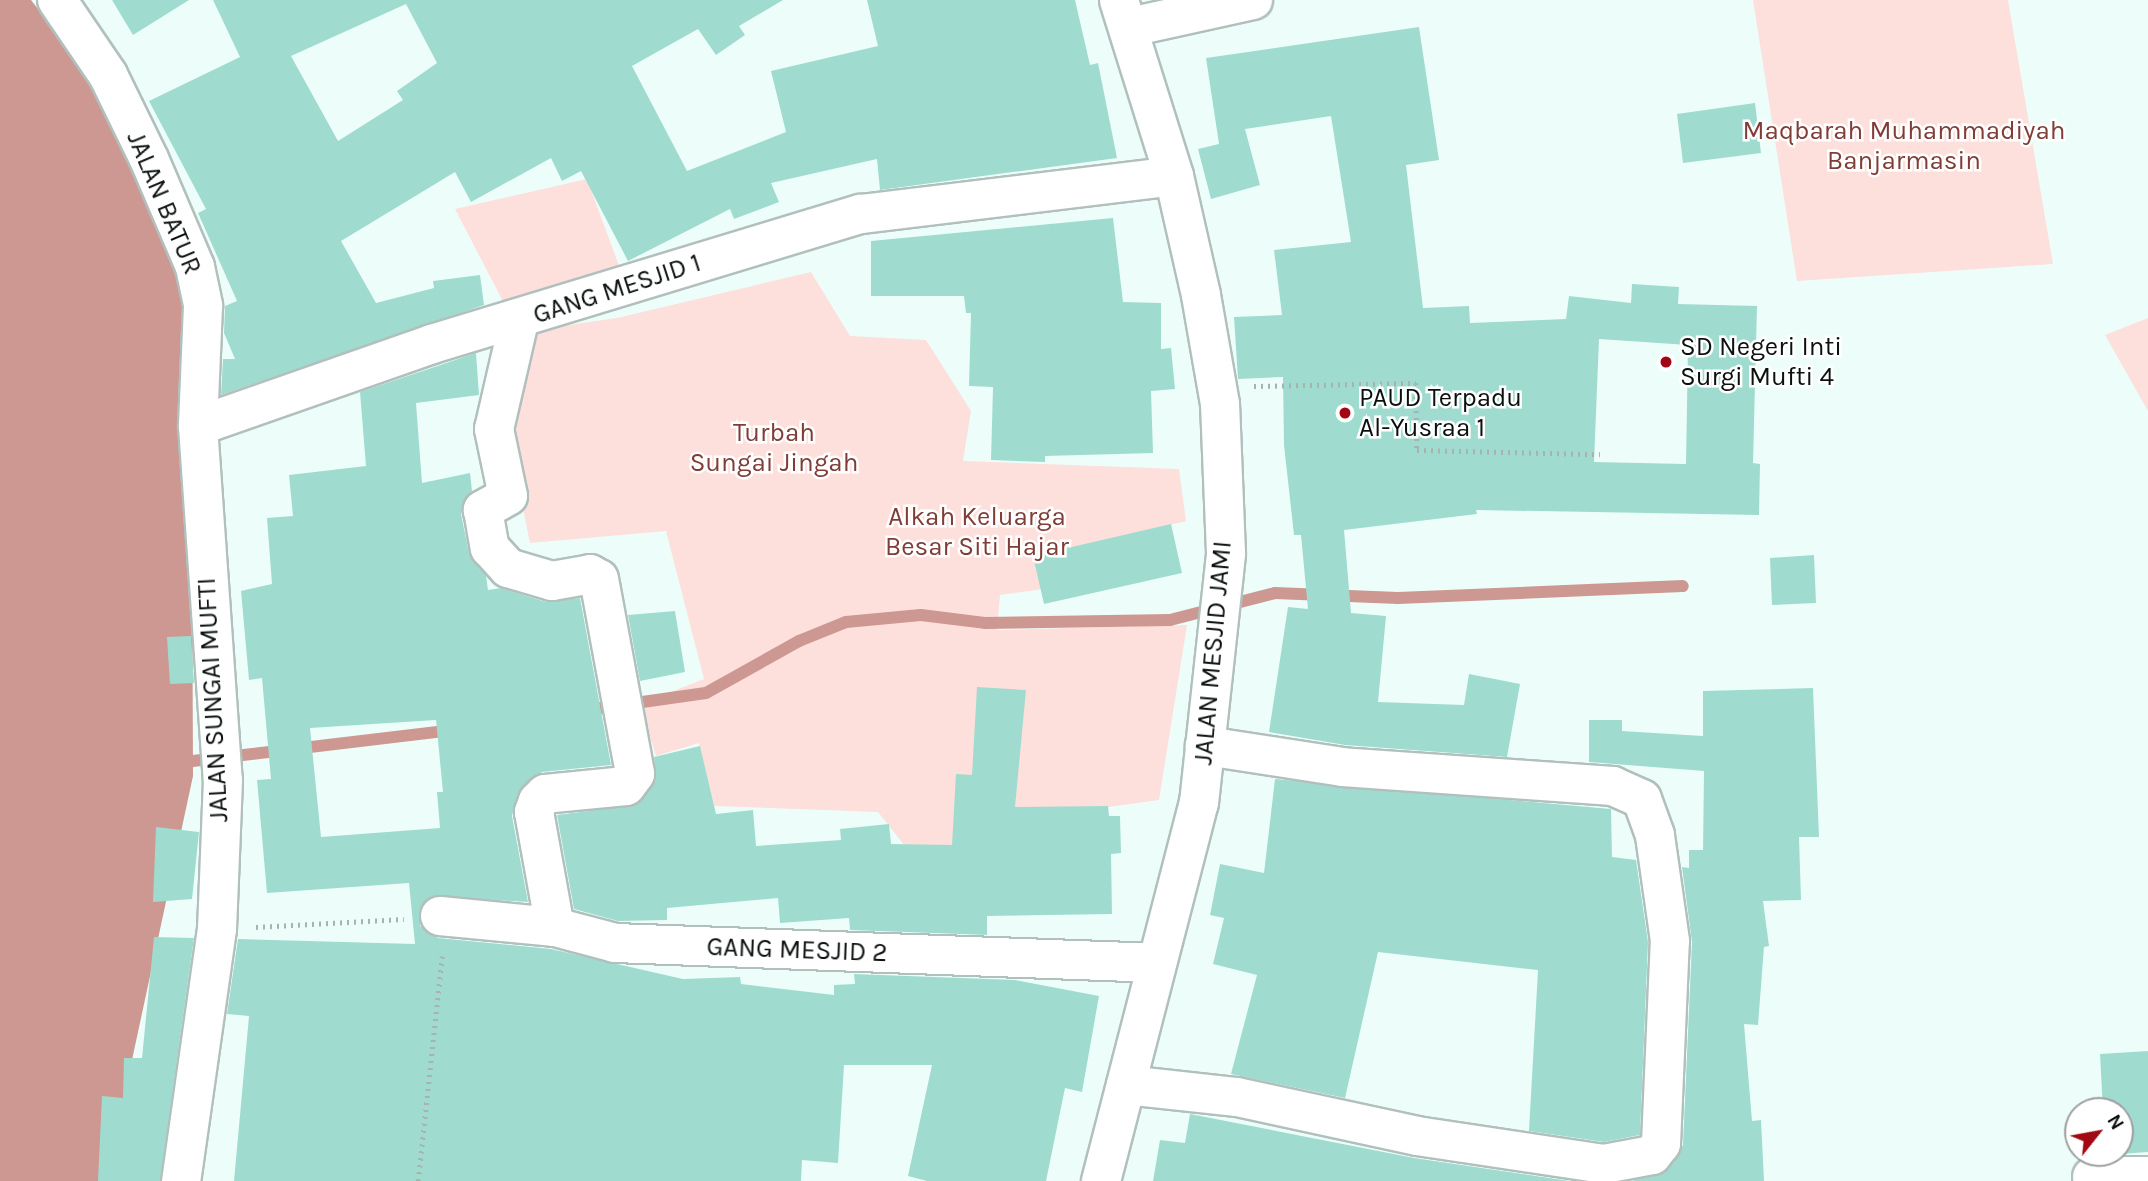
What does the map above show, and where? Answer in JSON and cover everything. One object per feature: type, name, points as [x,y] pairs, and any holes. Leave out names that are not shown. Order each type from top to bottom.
[{"type":"street","name":"JALAN BATUR","points":[[57,0],[108,75],[195,267],[203,306],[198,426]]},
{"type":"street","points":[[1124,13],[1253,0]]},
{"type":"street","name":"JALAN MESJID JAMI","points":[[1101,1181],[1199,803],[1224,605],[1218,386],[1174,176],[1124,13]]},
{"type":"street","name":"GANG MESJID 1","points":[[555,927],[534,812],[538,801],[545,794],[626,786],[633,780],[623,699],[599,579],[590,574],[552,581],[508,568],[490,548],[483,510],[508,496],[494,429],[519,321],[861,214],[1174,176]]},
{"type":"street","points":[[198,426],[432,344],[519,321]]},
{"type":"street","name":"JALAN SUNGAI MUFTI","points":[[181,1181],[217,929],[221,764],[198,426]]},
{"type":"street","points":[[1126,1085],[1237,1097],[1417,1136],[1604,1164],[1652,1154],[1661,1144],[1670,942],[1654,835],[1642,799],[1613,786],[1343,767],[1205,746]]},
{"type":"street","name":"GANG MESJID 2","points":[[440,916],[555,927],[615,943],[1157,963]]},
{"type":"street","points":[[2092,1177],[2148,1176]]},
{"type":"path","points":[[1218,386],[1416,383],[1417,450],[1600,454]]},
{"type":"path","points":[[217,929],[440,916]]},
{"type":"path","points":[[418,1181],[442,955]]},
{"type":"green space","name":"Maqbarah Muhammadiyah Banjarmasin","points":[[1753,0],[2008,0],[2053,264],[1797,281]]},
{"type":"green space","points":[[587,179],[621,271],[507,309],[455,209]]},
{"type":"green space","name":"Turbah Sungai Jingah","points":[[811,272],[850,336],[926,340],[971,411],[963,461],[1179,469],[1186,521],[1107,541],[1044,589],[1000,595],[997,630],[1187,625],[1159,800],[1029,818],[1024,845],[908,850],[878,812],[714,806],[699,743],[656,756],[640,704],[704,679],[666,531],[530,543],[506,424],[527,331],[617,318]]},
{"type":"green space","points":[[2148,318],[2148,411],[2105,335]]},
{"type":"shaded area","points":[[0,0],[31,0],[113,105],[191,294],[193,776],[106,1181],[0,1181]]},
{"type":"building","points":[[112,0],[189,0],[133,35]]},
{"type":"building","points":[[213,0],[783,0],[739,26],[745,35],[716,55],[698,29],[632,66],[687,171],[786,132],[771,71],[878,46],[867,0],[1075,0],[1090,65],[1098,63],[1117,158],[880,190],[877,159],[771,183],[779,202],[734,219],[730,209],[628,261],[581,171],[562,181],[551,158],[471,202],[455,172],[341,241],[376,303],[434,288],[433,281],[480,275],[484,305],[221,395],[223,359],[235,359],[224,333],[225,306],[237,301],[198,213],[206,209],[149,101],[240,57]],"holes":[[[406,4],[437,63],[397,91],[403,100],[338,141],[291,56]]]},
{"type":"building","points":[[1419,27],[1439,160],[1406,165],[1423,308],[1469,306],[1470,323],[1566,319],[1569,296],[1631,303],[1632,284],[1679,287],[1678,304],[1757,306],[1753,463],[1760,464],[1759,515],[1476,510],[1477,514],[1344,530],[1351,613],[1386,616],[1378,702],[1464,705],[1469,674],[1520,684],[1507,757],[1345,745],[1269,732],[1288,607],[1308,609],[1301,535],[1294,535],[1284,445],[1283,377],[1238,379],[1234,317],[1282,315],[1274,250],[1351,242],[1331,116],[1245,129],[1260,185],[1211,199],[1198,149],[1219,144],[1206,58]],"holes":[[[1599,339],[1688,345],[1686,464],[1594,462]]]},
{"type":"building","points":[[1755,103],[1761,153],[1683,163],[1677,114]]},
{"type":"building","points":[[1113,218],[1123,302],[1161,303],[1161,349],[1171,348],[1175,389],[1151,391],[1153,453],[1045,456],[1045,462],[991,460],[993,387],[969,386],[971,313],[966,313],[964,296],[871,296],[871,241]]},
{"type":"building","points":[[476,353],[479,395],[416,403],[422,483],[470,473],[472,491],[461,514],[469,553],[486,576],[488,590],[501,588],[546,602],[580,598],[611,765],[542,772],[518,793],[512,816],[528,902],[432,896],[422,904],[420,926],[438,938],[551,949],[683,979],[740,977],[741,984],[834,995],[834,985],[855,984],[854,974],[1015,980],[1099,996],[1082,1092],[1065,1088],[1046,1181],[927,1181],[908,1176],[932,1065],[844,1065],[838,1163],[802,1160],[801,1181],[234,1181],[249,1016],[227,1014],[238,939],[415,944],[409,883],[267,893],[257,780],[271,779],[262,678],[249,680],[241,591],[272,584],[267,518],[293,516],[289,475],[366,466],[360,392]],"holes":[[[436,720],[443,792],[437,792],[440,828],[321,837],[310,728]]]},
{"type":"building","points":[[1171,524],[1182,573],[1044,604],[1033,556]]},
{"type":"building","points":[[1814,555],[1816,603],[1772,605],[1770,558]]},
{"type":"building","points":[[675,611],[685,672],[640,681],[628,615]]},
{"type":"building","points":[[191,636],[194,683],[170,684],[167,637]]},
{"type":"building","points":[[977,687],[1026,690],[1015,807],[1108,806],[1109,816],[1120,816],[1121,853],[1111,854],[1112,914],[987,916],[987,935],[850,930],[849,918],[780,923],[778,898],[667,908],[667,920],[618,921],[574,909],[557,815],[636,805],[656,780],[654,757],[700,746],[716,814],[753,810],[756,846],[841,840],[840,829],[889,824],[891,844],[952,845],[956,774],[972,775]]},
{"type":"building","points":[[1813,688],[1819,837],[1799,837],[1801,900],[1763,901],[1769,946],[1764,947],[1758,1025],[1744,1024],[1752,1121],[1761,1120],[1764,1181],[1632,1181],[1668,1169],[1683,1145],[1692,942],[1682,867],[1689,868],[1689,850],[1703,850],[1704,771],[1589,762],[1589,720],[1622,720],[1622,731],[1703,736],[1703,691]]},
{"type":"building","points":[[1275,779],[1611,809],[1612,857],[1636,860],[1648,942],[1640,1135],[1604,1142],[1529,1131],[1538,970],[1378,952],[1345,1098],[1231,1074],[1257,975],[1213,964],[1224,918],[1210,915],[1220,864],[1264,873]]},
{"type":"building","points":[[156,827],[199,832],[192,899],[153,902]]},
{"type":"building","points":[[154,937],[194,938],[160,1181],[98,1181],[102,1096],[123,1098],[124,1058],[142,1058]]},
{"type":"building","points":[[2148,1051],[2148,1152],[2134,1153],[2134,1097],[2102,1097],[2100,1054]]},
{"type":"building","points":[[1190,1114],[1414,1158],[1570,1181],[1153,1181],[1160,1140],[1185,1143]]},
{"type":"waterway","points":[[586,710],[706,693],[799,641],[846,622],[921,615],[985,623],[1170,620],[1275,593],[1398,598],[1683,586]]},
{"type":"waterway","points":[[176,763],[454,730]]},
{"type":"place","name":"SD Negeri Inti Surgi Mufti 4","points":[[1666,362]]},
{"type":"place","name":"PAUD Terpadu Al-Yusraa 1","points":[[1345,413]]},
{"type":"park label","name":"Alkah Keluarga Besar Siti Hajar","points":[[977,532]]}]
